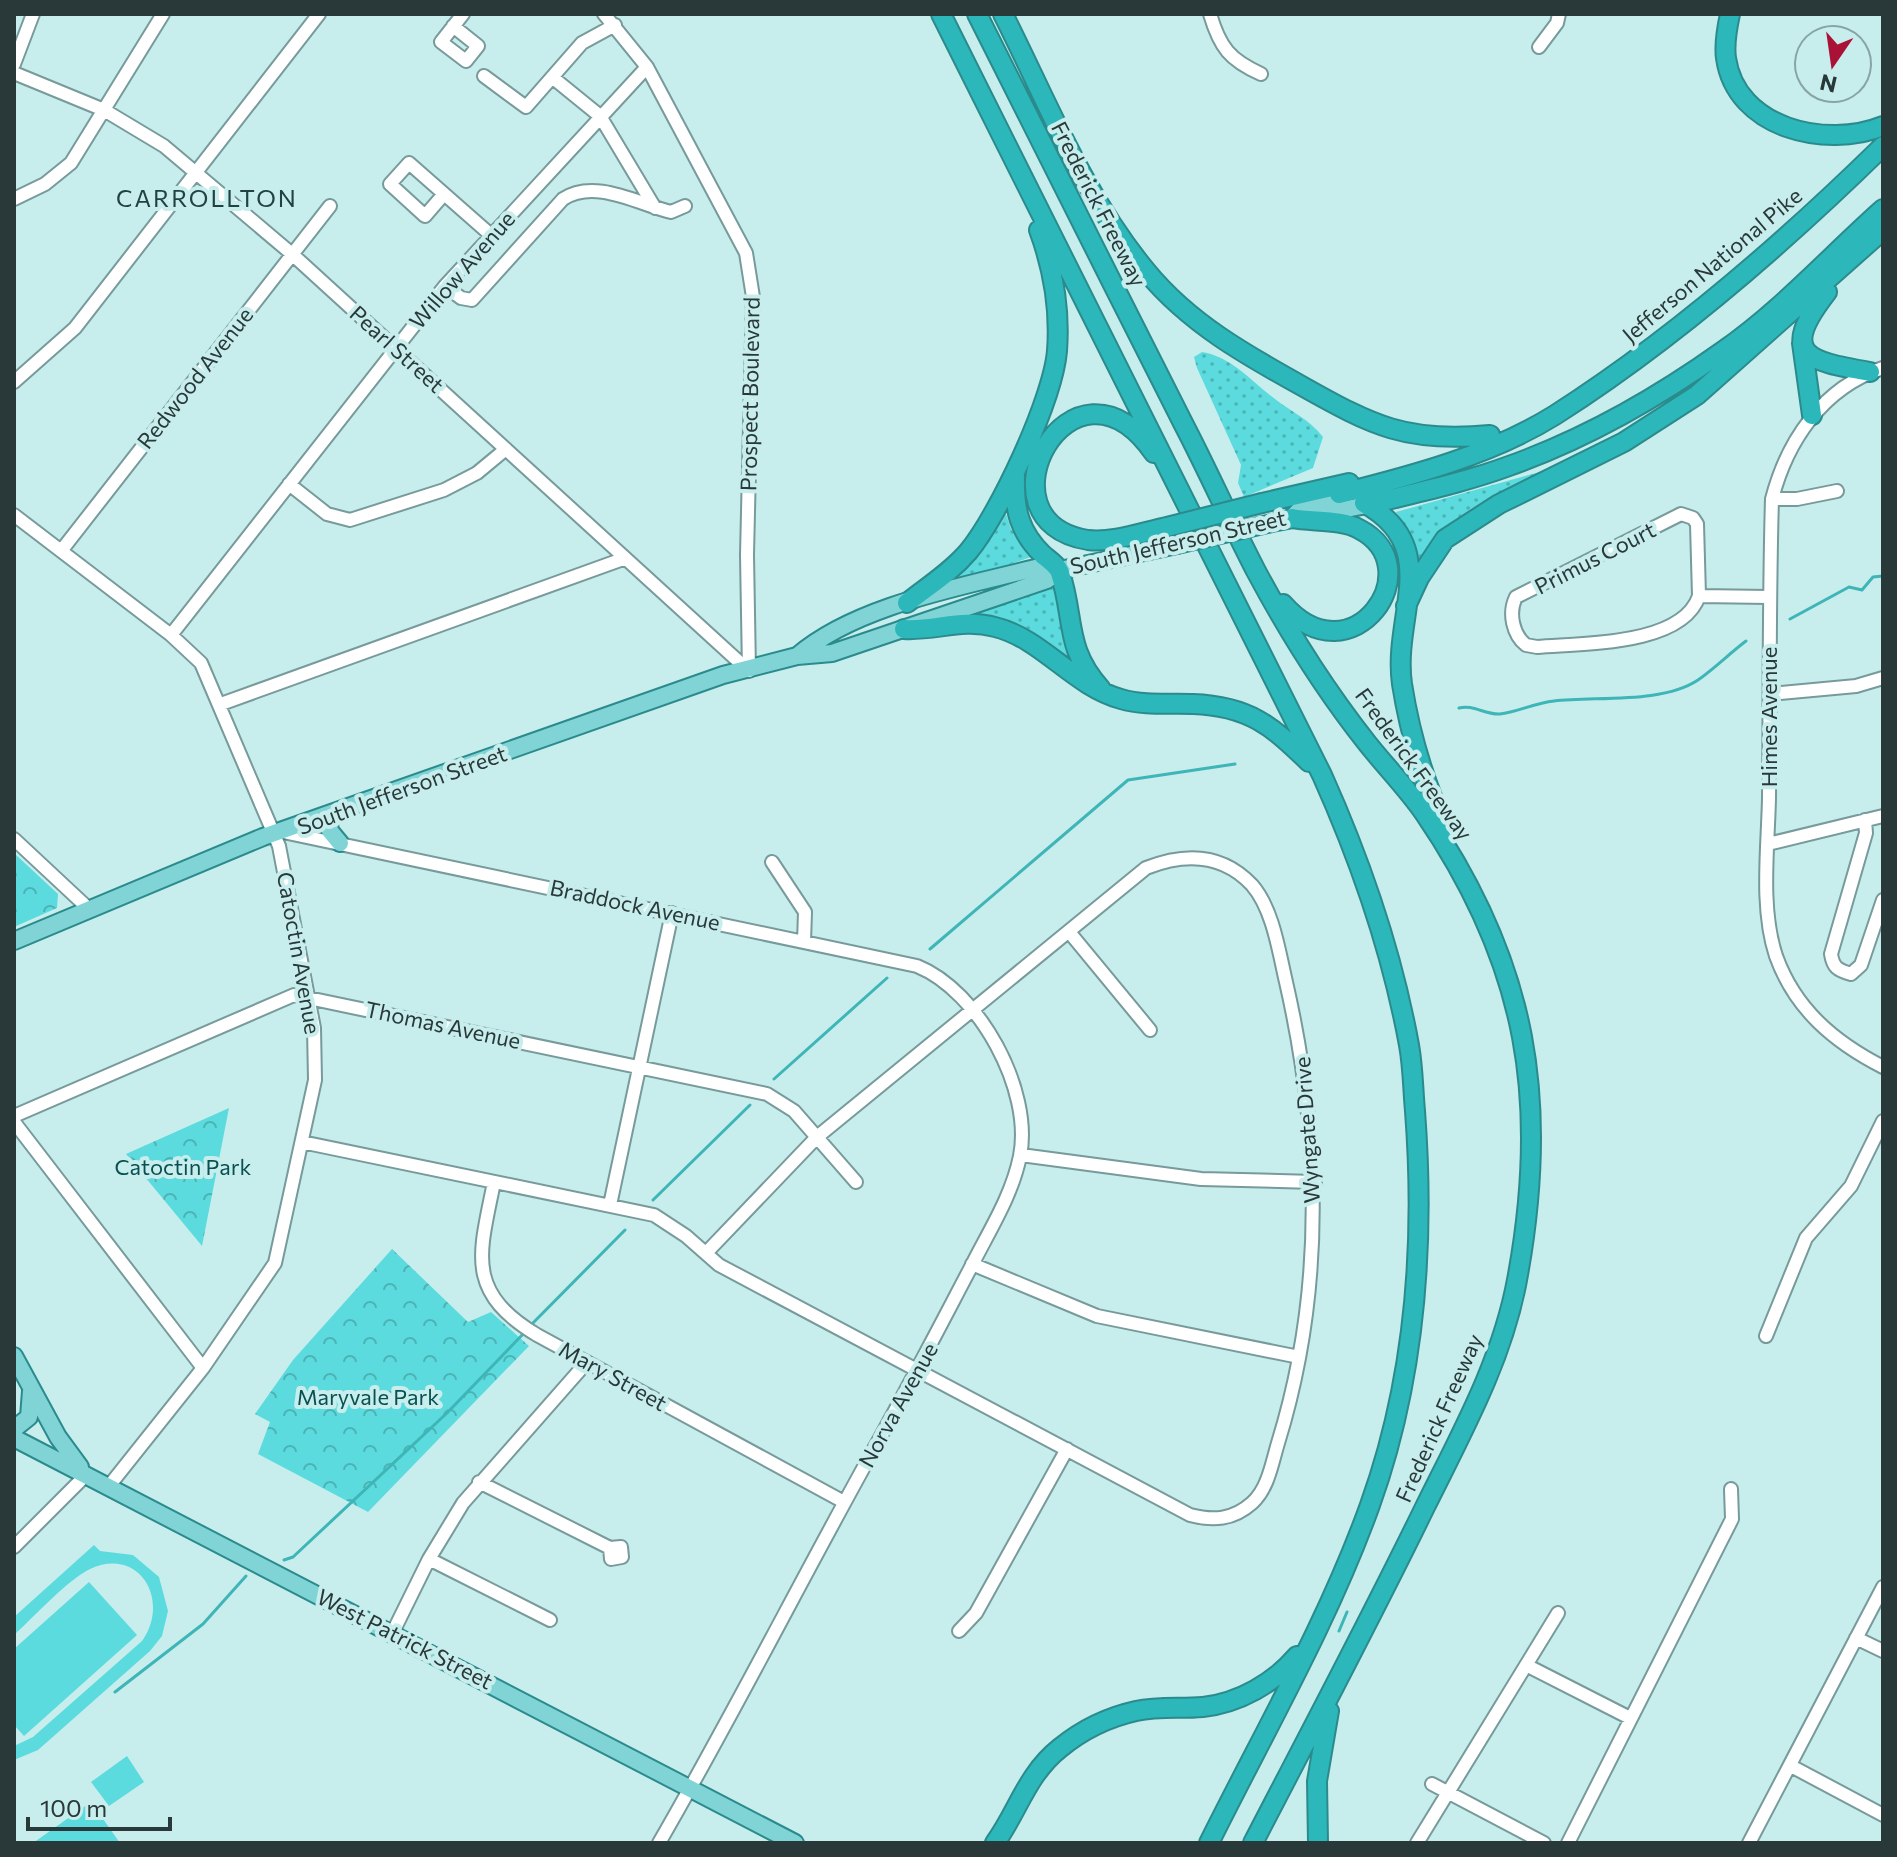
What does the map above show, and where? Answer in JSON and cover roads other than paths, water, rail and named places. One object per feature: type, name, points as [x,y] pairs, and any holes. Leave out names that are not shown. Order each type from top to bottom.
[{"type":"highway","name":"Frederick Freeway","points":[[941,14],[1179,483],[1322,775],[1348,833],[1395,977],[1410,1048],[1419,1166],[1419,1233],[1405,1361],[1388,1448],[1370,1506],[1310,1641],[1209,1843]]},
{"type":"highway","name":"Frederick Freeway","points":[[977,14],[1257,573],[1313,667],[1365,741],[1422,809],[1470,884],[1505,965],[1527,1064],[1532,1136],[1529,1205],[1516,1286],[1499,1347],[1478,1399],[1378,1602],[1253,1843]]},
{"type":"highway","points":[[1003,14],[1109,219],[1148,274],[1204,326],[1255,360],[1374,425],[1434,438],[1490,435]]},
{"type":"highway","points":[[1730,14],[1726,58],[1729,68],[1745,97],[1764,115],[1786,128],[1830,137],[1883,126]]},
{"type":"highway","name":"Jefferson National Pike","points":[[1339,494],[1396,480],[1482,449],[1555,415],[1686,323],[1883,146]]},
{"type":"highway","points":[[907,603],[967,554],[989,521],[1015,469],[1053,369],[1057,331],[1051,267],[1014,160]]},
{"type":"highway","points":[[1367,505],[1507,467],[1558,447],[1639,406],[1724,350],[1773,312],[1883,209]]},
{"type":"highway","points":[[1406,606],[1431,557],[1445,539],[1469,521],[1624,442],[1697,395],[1883,230]]},
{"type":"highway","points":[[1812,415],[1801,340],[1802,327],[1859,252]]},
{"type":"highway","points":[[1801,340],[1817,361],[1877,370]]},
{"type":"highway","points":[[1179,483],[1144,438],[1127,424],[1107,417],[1085,417],[1059,429],[1044,444],[1036,464],[1035,485],[1041,506],[1054,523],[1072,535],[1098,541],[1384,473],[1569,404]]},
{"type":"highway","points":[[1438,487],[1549,465],[1624,442]]},
{"type":"highway","points":[[1015,469],[1015,508],[1019,523],[1034,546],[1060,570],[1074,645],[1082,665],[1105,694]]},
{"type":"highway","points":[[1339,494],[1367,505],[1389,519],[1407,547],[1410,559],[1402,681],[1413,735],[1440,817],[1470,884]]},
{"type":"highway","points":[[1257,573],[1297,618],[1317,629],[1352,628],[1379,607],[1388,573],[1375,541],[1356,527],[1292,518]]},
{"type":"highway","points":[[904,629],[963,622],[1002,629],[1027,641],[1082,683],[1105,694],[1134,702],[1211,705],[1246,713],[1284,736],[1322,775]]},
{"type":"highway","points":[[1318,1843],[1317,1781],[1330,1708],[1378,1602]]},
{"type":"highway","points":[[995,1843],[1035,1774],[1074,1738],[1103,1722],[1134,1711],[1200,1707],[1238,1698],[1286,1669],[1310,1641]]},
{"type":"main road","name":"South Jefferson Street","points":[[14,941],[263,837],[279,834],[723,675],[749,671],[797,656],[832,653],[1047,580],[1060,570],[1292,518],[1305,504],[1339,494]]},
{"type":"main road","points":[[1292,518],[1367,505]]},
{"type":"main road","name":"South Jefferson Street","points":[[797,656],[822,635],[907,603],[1047,565],[1060,570]]},
{"type":"main road","points":[[328,816],[330,831],[340,843]]},
{"type":"main road","points":[[14,1356],[58,1437],[87,1474]]},
{"type":"main road","points":[[14,1429],[29,1417],[30,1383]]},
{"type":"main road","name":"West Patrick Street","points":[[14,1438],[795,1843]]},
{"type":"street","points":[[14,64],[33,14]]},
{"type":"street","points":[[14,199],[45,184],[71,163],[163,14]]},
{"type":"street","points":[[14,382],[37,365],[75,328],[319,14]]},
{"type":"street","points":[[453,26],[463,14]]},
{"type":"street","name":"Prospect Boulevard","points":[[604,14],[647,67],[746,253],[753,297],[747,555],[749,671]]},
{"type":"street","points":[[1210,14],[1220,42],[1234,61],[1261,74]]},
{"type":"street","points":[[1539,47],[1557,23],[1559,14]]},
{"type":"street","points":[[484,76],[526,107],[582,43],[615,25]]},
{"type":"street","name":"Willow Avenue","points":[[171,635],[445,286],[647,67]]},
{"type":"street","name":"Pearl Street","points":[[14,73],[104,110],[164,146],[292,254],[749,671]]},
{"type":"street","points":[[552,77],[600,116],[655,208]]},
{"type":"street","points":[[444,194],[425,216],[390,184],[409,163],[492,236]]},
{"type":"street","points":[[445,286],[461,298],[472,300],[563,199],[576,191],[611,193],[671,212],[685,206]]},
{"type":"street","name":"Redwood Avenue","points":[[61,551],[330,206]]},
{"type":"street","name":"Himes Avenue","points":[[1877,370],[1812,415],[1789,449],[1772,499],[1768,844],[1771,935],[1777,957],[1798,1000],[1833,1037],[1883,1067]]},
{"type":"street","points":[[289,484],[327,514],[350,520],[444,490],[477,473],[506,449]]},
{"type":"street","points":[[1772,499],[1797,499],[1837,491]]},
{"type":"street","name":"Primus Court","points":[[1681,514],[1693,518],[1697,524],[1699,596],[1695,607],[1686,614],[1646,636],[1537,647],[1526,645],[1514,632],[1513,604],[1516,597],[1681,514]]},
{"type":"street","name":"Catoctin Avenue","points":[[14,515],[171,635],[201,663],[279,834],[310,997],[316,1066],[275,1263],[203,1368],[109,1486]]},
{"type":"street","points":[[221,704],[623,559]]},
{"type":"street","points":[[1699,596],[1769,597]]},
{"type":"street","points":[[1770,694],[1856,686],[1883,678]]},
{"type":"street","points":[[1768,844],[1883,816]]},
{"type":"street","points":[[1865,820],[1866,833],[1831,954],[1833,965],[1841,971],[1851,974],[1861,965],[1883,900]]},
{"type":"street","name":"Braddock Avenue","points":[[279,834],[340,843],[928,970],[944,980],[971,1010]]},
{"type":"street","points":[[14,839],[89,909]]},
{"type":"street","name":"Wyngate Drive","points":[[610,1205],[662,1219],[719,1265],[1190,1515],[1218,1520],[1230,1516],[1253,1502],[1267,1479],[1299,1357],[1308,1302],[1315,1182],[1303,1058],[1279,950],[1254,887],[1214,860],[1178,858],[1146,868],[817,1137],[706,1253]]},
{"type":"street","points":[[772,862],[805,912],[804,942]]},
{"type":"street","points":[[302,1142],[610,1205],[672,913]]},
{"type":"street","points":[[1070,933],[1150,1030]]},
{"type":"street","name":"Thomas Avenue","points":[[14,1116],[294,995],[767,1094],[794,1111],[856,1182]]},
{"type":"street","name":"Norva Avenue","points":[[659,1843],[917,1371],[1009,1193],[1021,1155],[1018,1103],[1009,1070],[971,1010]]},
{"type":"street","points":[[1766,1336],[1806,1238],[1851,1186],[1883,1121]]},
{"type":"street","points":[[14,1122],[203,1368]]},
{"type":"street","points":[[1021,1155],[1201,1179],[1315,1182]]},
{"type":"street","name":"Mary Street","points":[[494,1182],[480,1255],[486,1284],[503,1308],[521,1325],[844,1502]]},
{"type":"street","points":[[972,1264],[1097,1316],[1146,1329],[1299,1357]]},
{"type":"street","points":[[393,1632],[429,1559],[479,1482],[587,1362]]},
{"type":"street","points":[[959,1631],[976,1613],[1067,1449]]},
{"type":"street","points":[[14,1547],[87,1474]]},
{"type":"street","points":[[479,1482],[610,1548]]},
{"type":"street","points":[[1568,1843],[1732,1519],[1731,1489]]},
{"type":"street","points":[[429,1559],[550,1620]]},
{"type":"street","points":[[1749,1843],[1883,1587]]},
{"type":"street","points":[[1417,1843],[1558,1613]]},
{"type":"street","points":[[1856,1638],[1883,1651]]},
{"type":"street","points":[[1526,1665],[1630,1718]]},
{"type":"street","points":[[1791,1766],[1883,1815]]},
{"type":"street","points":[[1432,1784],[1544,1843]]},
{"type":"waterway","points":[[1790,619],[1849,587],[1862,590],[1873,577],[1883,576]]},
{"type":"waterway","points":[[1459,708],[1469,707],[1500,714],[1554,701],[1666,693],[1698,680],[1746,641]]},
{"type":"waterway","points":[[930,949],[1128,780],[1235,764]]},
{"type":"waterway","points":[[774,1079],[887,978]]},
{"type":"waterway","points":[[653,1200],[750,1105]]},
{"type":"waterway","points":[[530,1326],[625,1230]]},
{"type":"waterway","points":[[284,1560],[293,1557],[447,1413],[525,1332]]},
{"type":"waterway","points":[[115,1692],[203,1624],[246,1576]]},
{"type":"waterway","points":[[1339,1631],[1347,1612]]},
{"type":"district","name":"CARROLLTON","points":[[207,199]]},
{"type":"park label","name":"Catoctin Park","points":[[183,1167]]},
{"type":"park label","name":"Maryvale Park","points":[[368,1397]]}]
